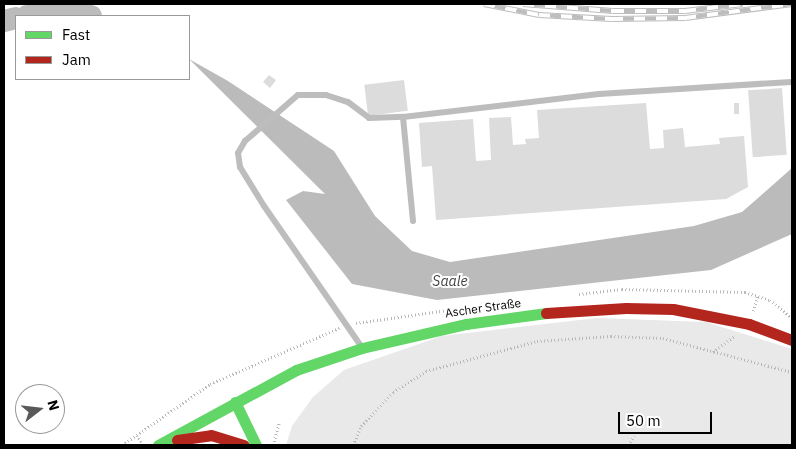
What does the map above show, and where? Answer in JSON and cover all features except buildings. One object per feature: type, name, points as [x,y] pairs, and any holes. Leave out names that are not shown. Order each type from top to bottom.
[{"type":"street","name":"Ascher Straße","points":[[160,444],[296,370],[362,348],[466,324],[617,308],[673,309],[748,324],[792,340]]},
{"type":"street","points":[[235,402],[256,445]]},
{"type":"street","points":[[160,444],[211,435],[228,438],[243,445]]},
{"type":"lane","points":[[362,348],[317,280],[264,206],[240,167],[238,153],[245,141],[286,103],[307,93],[326,95],[348,102],[369,118],[403,117],[599,94],[792,82]]},
{"type":"lane","points":[[403,117],[413,221]]},
{"type":"path","points":[[713,352],[748,324]]},
{"type":"path","points":[[353,445],[362,426],[393,392],[426,371],[475,356],[537,341],[611,336],[662,338],[792,372]]},
{"type":"path","points":[[273,445],[279,422]]},
{"type":"path","points":[[122,445],[136,435],[144,445]]},
{"type":"path","points":[[628,445],[634,436]]},
{"type":"shaded area","points":[[597,318],[706,322],[792,349],[792,445],[286,445],[292,426],[313,397],[344,370],[442,336]]},
{"type":"water","points":[[190,60],[228,81],[334,151],[375,216],[412,251],[450,262],[694,226],[742,212],[792,168],[792,234],[711,270],[437,300],[352,284],[286,200],[303,191],[325,194]]},
{"type":"waterway","name":"Saale","points":[[32,15],[64,9],[87,15]]},
{"type":"waterway","name":"Saale","points":[[4,21],[15,18]]},
{"type":"railway","points":[[484,4],[539,15],[612,19],[685,18],[792,4]]},
{"type":"railway","points":[[523,4],[613,11],[685,11],[743,4]]},
{"type":"traffic: fast","points":[[158,445],[296,370],[362,348],[466,324],[546,313]]},
{"type":"traffic: fast","points":[[235,402],[256,445]]},
{"type":"traffic: jam","points":[[546,313],[626,308],[673,309],[749,324],[792,340]]},
{"type":"traffic: jam","points":[[177,440],[211,435],[243,445]]}]
